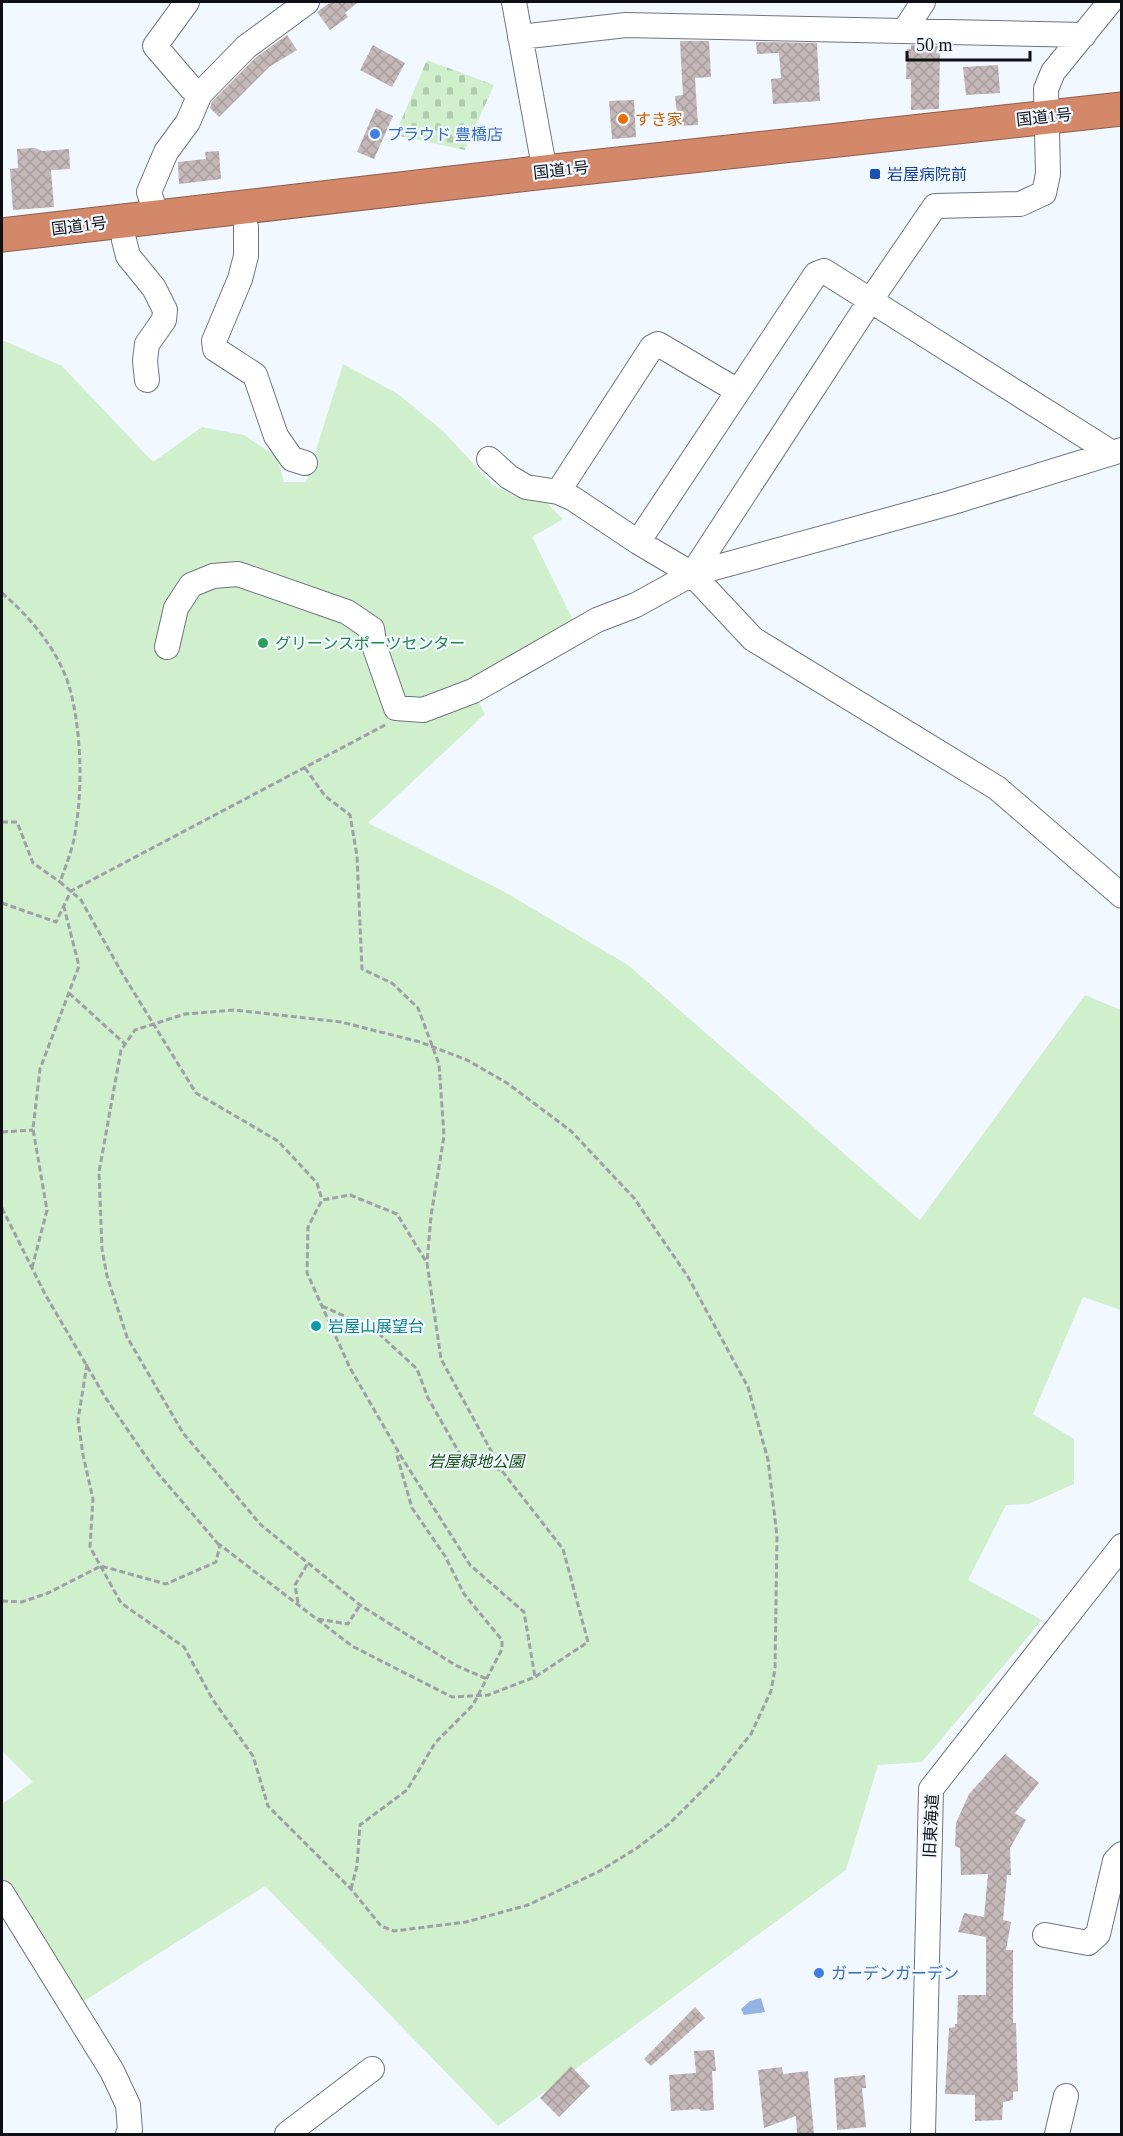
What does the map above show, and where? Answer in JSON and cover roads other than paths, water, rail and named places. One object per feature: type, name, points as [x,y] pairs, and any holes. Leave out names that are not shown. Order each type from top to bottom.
[{"type":"highway","name":"国道1号","points":[[2,254],[1047,127],[1122,109]]},
{"type":"highway","name":"国道1号","points":[[2,235],[545,172],[1047,127],[1122,129]]},
{"type":"street","points":[[187,2],[155,45],[191,88],[200,94]]},
{"type":"street","points":[[157,217],[148,192],[166,152],[188,122],[200,94],[246,47],[307,2]]},
{"type":"street","points":[[514,2],[545,172]]},
{"type":"street","points":[[905,30],[923,2]]},
{"type":"street","points":[[692,574],[870,301],[935,206],[1020,204],[1044,193],[1048,174],[1046,89],[1053,72],[1110,2]]},
{"type":"street","points":[[520,37],[626,26],[1084,35]]},
{"type":"street","points":[[246,226],[246,255],[240,279],[214,341],[215,349],[255,375],[276,436],[292,459],[305,463]]},
{"type":"street","points":[[124,240],[128,256],[154,288],[165,310],[164,320],[147,344],[145,361],[147,380]]},
{"type":"street","points":[[638,542],[816,274],[824,271],[1117,452]]},
{"type":"street","points":[[558,492],[652,347],[658,344],[738,391]]},
{"type":"street","points":[[167,647],[176,608],[191,585],[213,576],[238,574],[347,612],[372,628],[375,648],[396,708],[423,710],[472,691],[597,620],[636,605],[692,574],[950,503],[1117,452]]},
{"type":"street","points":[[489,459],[509,477],[526,487],[558,492],[572,498],[638,542],[692,574],[753,639],[997,788],[1118,886]]},
{"type":"street","name":"旧東海道","points":[[923,2134],[931,1789],[1113,1570],[1122,1546]]},
{"type":"street","points":[[1045,1935],[1088,1943],[1098,1934],[1115,1861],[1122,1854]]},
{"type":"street","points":[[2,1893],[112,2071],[128,2105],[130,2133]]},
{"type":"street","points":[[287,2134],[372,2069]]},
{"type":"street","points":[[1057,2134],[1066,2096]]},
{"type":"water","points":[[761,1998],[765,2012],[744,2015],[741,2009],[750,2001]]},
{"type":"place","name":"すき家","points":[[623,119]]},
{"type":"place","name":"プラウド 豊橋店","points":[[375,134]]},
{"type":"place","name":"岩屋病院前","points":[[875,174]]},
{"type":"place","name":"グリーンスポーツセンター","points":[[263,643]]},
{"type":"place","name":"岩屋山展望台","points":[[316,1326]]},
{"type":"place","name":"ガーデンガーデン","points":[[819,1973]]},
{"type":"park label","name":"岩屋緑地公園","points":[[476,1461]]}]
